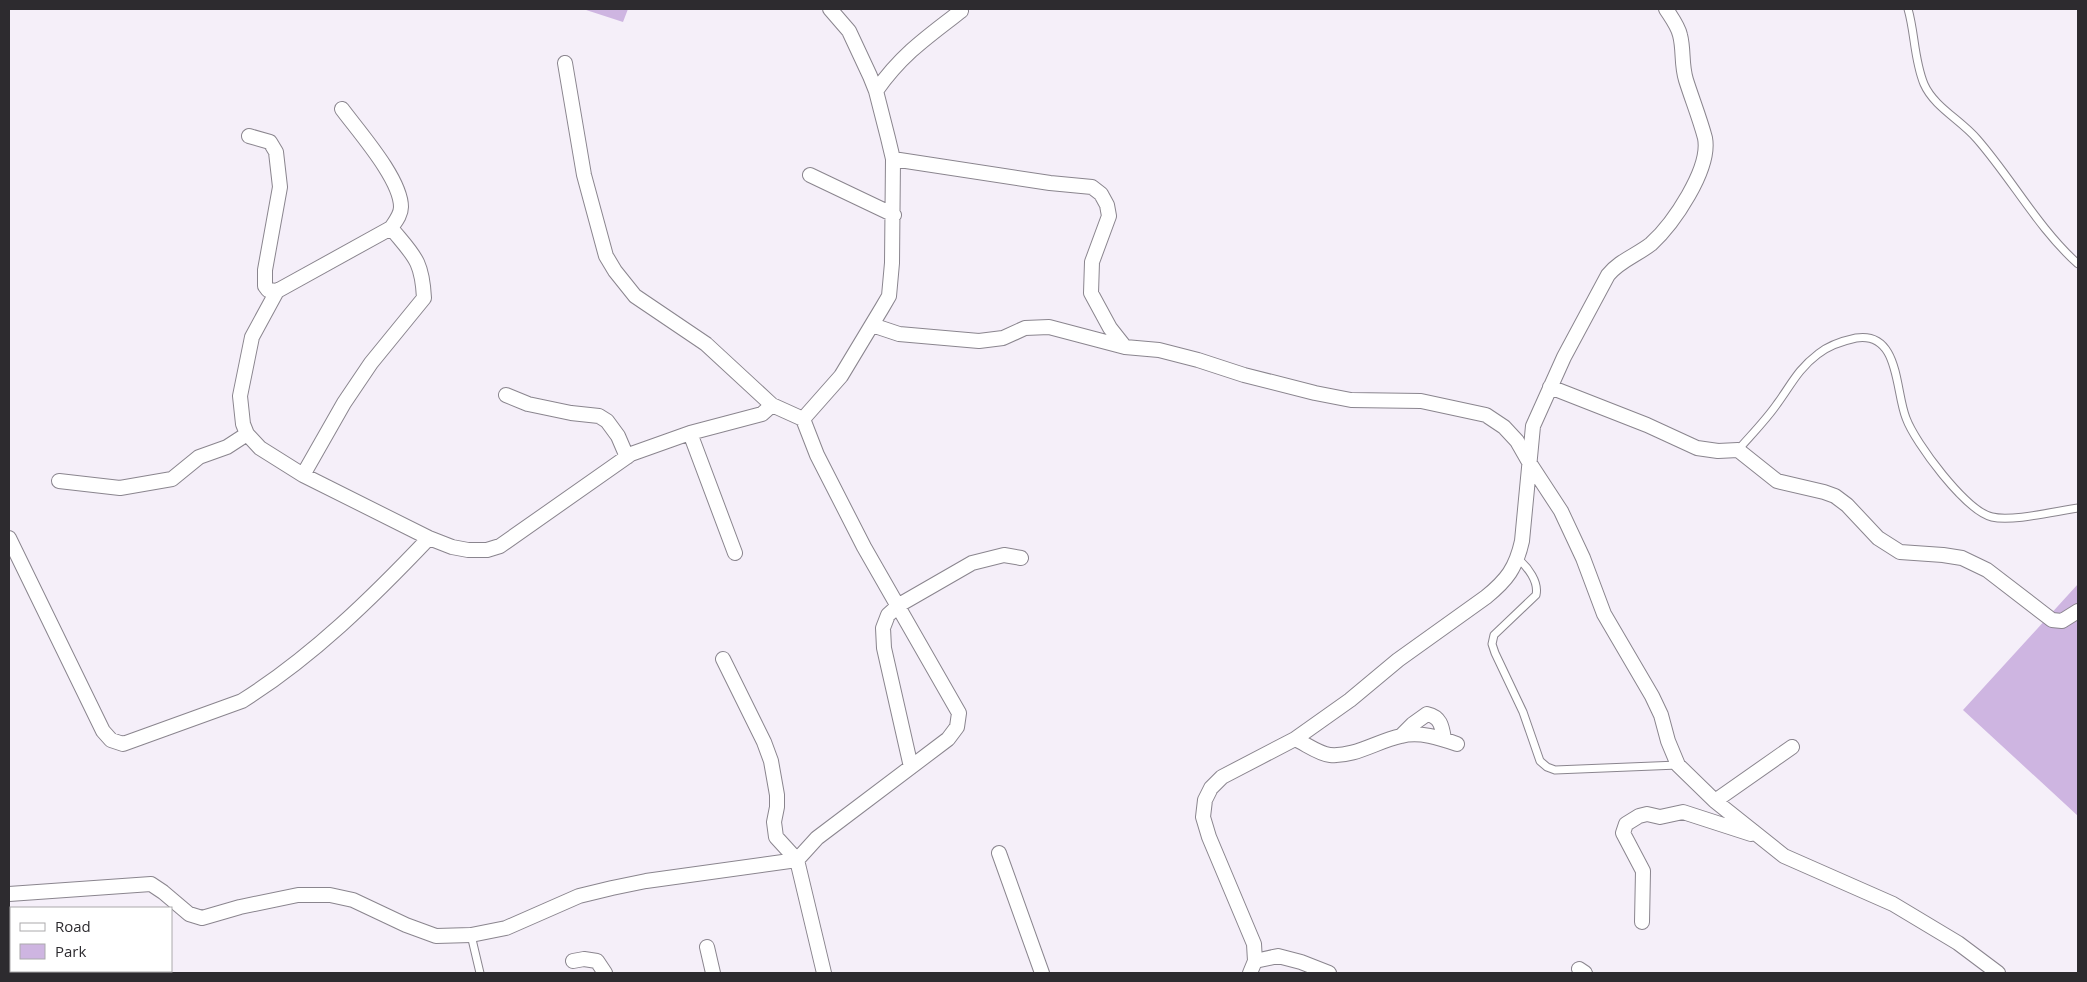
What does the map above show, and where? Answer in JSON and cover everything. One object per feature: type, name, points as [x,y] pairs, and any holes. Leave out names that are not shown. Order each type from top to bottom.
[{"type":"street","points":[[802,419],[841,376],[888,296],[894,214],[893,159],[876,90],[849,31],[830,9]]},
{"type":"street","points":[[1329,973],[1301,962],[1278,956],[1253,967],[1254,944],[1209,837],[1203,817],[1205,800],[1211,788],[1222,777],[1296,739],[1350,700],[1398,660],[1486,597],[1500,586],[1511,573],[1518,559],[1522,541],[1533,426],[1550,387],[1608,275],[1614,268],[1649,245],[1661,234],[1700,172],[1705,155],[1705,139],[1683,70],[1680,34],[1666,9]]},
{"type":"street","points":[[876,90],[897,63],[912,49],[961,11]]},
{"type":"street","points":[[9,894],[150,884],[164,892],[189,914],[202,918],[240,907],[298,895],[330,895],[353,900],[406,925],[436,936],[471,934],[506,928],[579,896],[612,888],[646,881],[797,860],[817,838],[948,739],[956,727],[959,714],[899,605],[864,547],[817,455],[802,419],[772,405],[706,344],[635,296],[615,271],[606,256],[584,175],[565,63]]},
{"type":"street","points":[[342,109],[390,175],[398,192],[401,208],[391,228],[277,291],[252,337],[240,396],[243,424],[247,434],[260,448],[303,475],[429,538],[452,547],[468,550],[487,550],[500,546],[627,457],[648,447],[690,433],[762,414],[772,405]]},
{"type":"street","points":[[250,136],[270,142],[276,152],[280,187],[265,270],[265,286],[268,290],[277,291]]},
{"type":"street","points":[[893,159],[1050,183],[1092,187],[1101,194],[1107,205],[1109,216],[1092,262],[1090,293],[1110,328],[1125,347]]},
{"type":"street","points":[[810,175],[894,214]]},
{"type":"street","points":[[303,475],[326,432],[371,363],[424,298],[423,276],[419,263],[391,228]]},
{"type":"street","points":[[872,325],[899,334],[979,341],[1003,338],[1025,328],[1049,327],[1125,347],[1159,350],[1244,375],[1315,393],[1351,400],[1421,401],[1486,416],[1504,427],[1517,441],[1561,510],[1583,558],[1604,614],[1648,688],[1661,715],[1668,741],[1678,765],[1715,801],[1784,856],[1893,904],[1958,943],[1998,973]]},
{"type":"street","points":[[1550,387],[1647,425],[1697,448],[1718,452],[1738,450],[1777,481],[1835,496],[1847,505],[1878,538],[1900,552],[1942,555],[1971,562],[1987,570],[2052,620],[2062,621],[2078,611]]},
{"type":"street","points":[[506,395],[528,404],[572,413],[599,416],[607,421],[618,436],[627,457]]},
{"type":"street","points":[[690,433],[735,553]]},
{"type":"street","points":[[59,481],[120,488],[172,479],[199,457],[227,447],[247,434]]},
{"type":"street","points":[[9,538],[103,732],[111,740],[122,744],[242,701],[260,690],[342,626],[429,538]]},
{"type":"street","points":[[911,767],[884,642],[883,628],[888,615],[899,605],[972,563],[1004,555],[1021,558]]},
{"type":"street","points":[[723,658],[764,742],[771,761],[777,795],[774,822],[776,837],[797,860],[824,973]]},
{"type":"street","points":[[1296,739],[1329,755],[1343,754],[1401,736],[1420,734],[1451,742],[1438,720],[1428,714],[1412,724],[1401,736]]},
{"type":"street","points":[[1715,801],[1792,747]]},
{"type":"street","points":[[1642,922],[1643,871],[1623,833],[1624,828],[1631,819],[1647,814],[1660,817],[1683,812],[1759,836]]},
{"type":"street","points":[[999,853],[1042,973]]},
{"type":"street","points":[[706,947],[713,973]]},
{"type":"street","points":[[573,961],[584,959],[597,961],[605,973]]},
{"type":"lane","points":[[1908,9],[1924,85],[1942,106],[1975,136],[2055,241],[2078,264]]},
{"type":"lane","points":[[1738,450],[1778,403],[1792,380],[1818,354],[1834,344],[1863,337],[1875,340],[1885,347],[1892,358],[1898,393],[1906,420],[1921,445],[1950,482],[1963,498],[1978,510],[1989,517],[2002,519],[2078,508]]},
{"type":"lane","points":[[1518,559],[1532,576],[1537,591],[1536,595],[1494,635],[1492,644],[1525,718],[1540,761],[1547,767],[1555,770],[1678,765]]},
{"type":"lane","points":[[471,934],[480,973]]},
{"type":"green space","points":[[583,9],[628,9],[623,22]]},
{"type":"green space","points":[[2078,584],[2078,816],[1963,710]]}]
